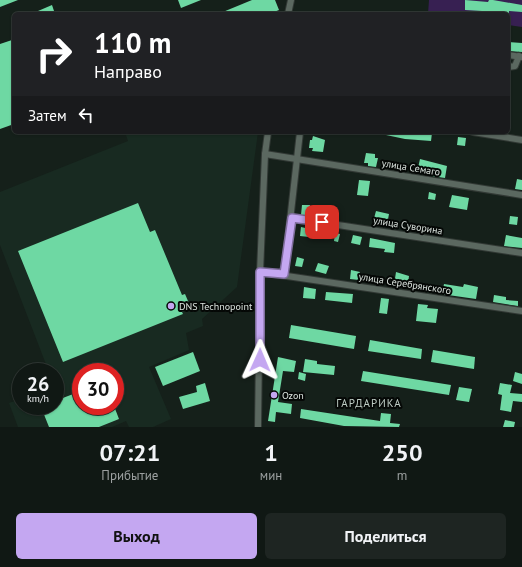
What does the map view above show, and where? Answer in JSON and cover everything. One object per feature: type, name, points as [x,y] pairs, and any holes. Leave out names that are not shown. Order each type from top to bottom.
[{"type":"street","points":[[288,12],[291,0]]},
{"type":"street","points":[[510,55],[520,57],[515,66],[510,67]]},
{"type":"street","points":[[258,427],[260,272],[265,154],[268,134]]},
{"type":"street","points":[[284,274],[292,218],[300,134]]},
{"type":"street","points":[[485,134],[522,140]]},
{"type":"street","name":"улица Семаго","points":[[265,154],[522,195]]},
{"type":"street","name":"улица Суворина","points":[[292,218],[522,253]]},
{"type":"street","name":"улица Серебрянского","points":[[260,272],[284,274],[522,311]]},
{"type":"shaded area","points":[[429,0],[522,0],[522,27],[510,25],[510,12],[428,12]]},
{"type":"shaded area","points":[[126,134],[258,134],[237,287],[202,319],[203,326],[186,333],[189,350],[149,367],[171,419],[153,427],[129,427],[126,421],[112,427],[18,427],[14,415],[64,415],[64,363],[46,363],[0,245],[0,192],[128,141]]},
{"type":"shaded area","points":[[12,402],[12,411],[9,403]]},
{"type":"building","points":[[0,0],[18,0],[0,7]]},
{"type":"building","points":[[178,0],[201,0],[181,8]]},
{"type":"building","points":[[252,0],[275,0],[279,10],[274,12],[223,12]]},
{"type":"building","points":[[465,0],[488,2],[489,0],[493,0],[522,5],[522,12],[465,10]]},
{"type":"building","points":[[52,5],[54,12],[36,12]]},
{"type":"building","points":[[12,40],[12,125],[0,129],[0,44]]},
{"type":"building","points":[[510,42],[522,43],[522,52],[510,51]]},
{"type":"building","points":[[432,134],[431,141],[405,139],[386,135]]},
{"type":"building","points":[[313,136],[325,140],[323,152],[312,151],[313,148],[309,148],[310,140],[312,140]]},
{"type":"building","points":[[458,137],[466,138],[465,146],[457,145]]},
{"type":"building","points":[[366,153],[375,154],[375,158],[378,158],[376,167],[368,166],[368,163],[364,163]]},
{"type":"building","points":[[420,159],[447,166],[445,178],[431,176],[432,170],[418,168]]},
{"type":"building","points":[[517,179],[522,180],[522,190],[515,189]]},
{"type":"building","points":[[359,180],[370,181],[368,196],[357,195]]},
{"type":"building","points":[[429,192],[436,194],[435,200],[428,199]]},
{"type":"building","points":[[452,195],[469,198],[467,210],[449,207]]},
{"type":"building","points":[[138,203],[150,232],[155,230],[182,295],[185,294],[191,308],[182,312],[183,314],[63,362],[18,251]]},
{"type":"building","points":[[302,205],[310,205],[309,216],[301,215]]},
{"type":"building","points":[[376,211],[389,214],[387,225],[373,222]]},
{"type":"building","points":[[510,216],[518,217],[517,225],[509,224]]},
{"type":"building","points":[[301,227],[310,229],[309,237],[300,236]]},
{"type":"building","points":[[335,233],[340,234],[338,242],[334,241]]},
{"type":"building","points":[[353,235],[362,237],[360,245],[351,243]]},
{"type":"building","points":[[506,235],[522,238],[522,248],[504,246]]},
{"type":"building","points":[[370,238],[395,243],[394,253],[384,252],[385,249],[369,247]]},
{"type":"building","points":[[297,257],[304,259],[302,267],[295,266]]},
{"type":"building","points":[[318,263],[329,266],[326,274],[315,271]]},
{"type":"building","points":[[351,270],[360,272],[359,280],[350,279]]},
{"type":"building","points":[[396,272],[409,276],[408,285],[394,285]]},
{"type":"building","points":[[444,284],[463,287],[464,284],[478,287],[476,299],[427,292],[428,286],[443,289]]},
{"type":"building","points":[[304,287],[316,289],[315,299],[303,298]]},
{"type":"building","points":[[326,292],[353,294],[352,303],[325,300]]},
{"type":"building","points":[[494,295],[506,297],[506,300],[518,301],[518,306],[493,302]]},
{"type":"building","points":[[381,298],[389,299],[387,314],[379,313]]},
{"type":"building","points":[[418,304],[428,305],[427,308],[438,309],[436,323],[416,321]]},
{"type":"building","points":[[291,325],[356,336],[354,349],[289,338]]},
{"type":"building","points":[[370,340],[422,349],[421,359],[368,351]]},
{"type":"building","points":[[433,350],[475,357],[474,369],[431,362]]},
{"type":"building","points":[[193,352],[200,371],[163,386],[155,367]]},
{"type":"building","points":[[278,357],[296,361],[294,372],[283,371],[278,402],[292,404],[291,414],[276,412],[275,422],[268,421]]},
{"type":"building","points":[[305,359],[317,361],[317,364],[335,366],[334,375],[303,372]]},
{"type":"building","points":[[363,371],[451,385],[449,395],[361,381]]},
{"type":"building","points":[[299,372],[306,374],[305,381],[298,379]]},
{"type":"building","points":[[515,372],[522,374],[522,384],[513,381]]},
{"type":"building","points":[[205,383],[210,401],[183,409],[179,397],[197,392],[196,386]]},
{"type":"building","points":[[500,383],[512,385],[510,393],[522,394],[522,402],[513,401],[511,412],[500,410],[502,395],[498,394]]},
{"type":"building","points":[[459,387],[472,389],[469,402],[456,400]]},
{"type":"building","points":[[72,394],[72,415],[117,415],[119,419],[99,427],[49,427],[44,415],[64,415],[64,398]]},
{"type":"building","points":[[301,409],[380,421],[381,413],[391,414],[390,423],[400,424],[399,427],[344,426],[300,418]]},
{"type":"building","points":[[505,420],[515,422],[514,427],[503,427]]},
{"type":"place","name":"DNS Technopoint","points":[[171,306]]},
{"type":"place","name":"Ozon","points":[[274,395]]},
{"type":"district","name":"ГАРДАРИКА","points":[[369,403]]},
{"type":"route","points":[[260,360],[260,272],[284,274],[292,218],[322,222]]}]
